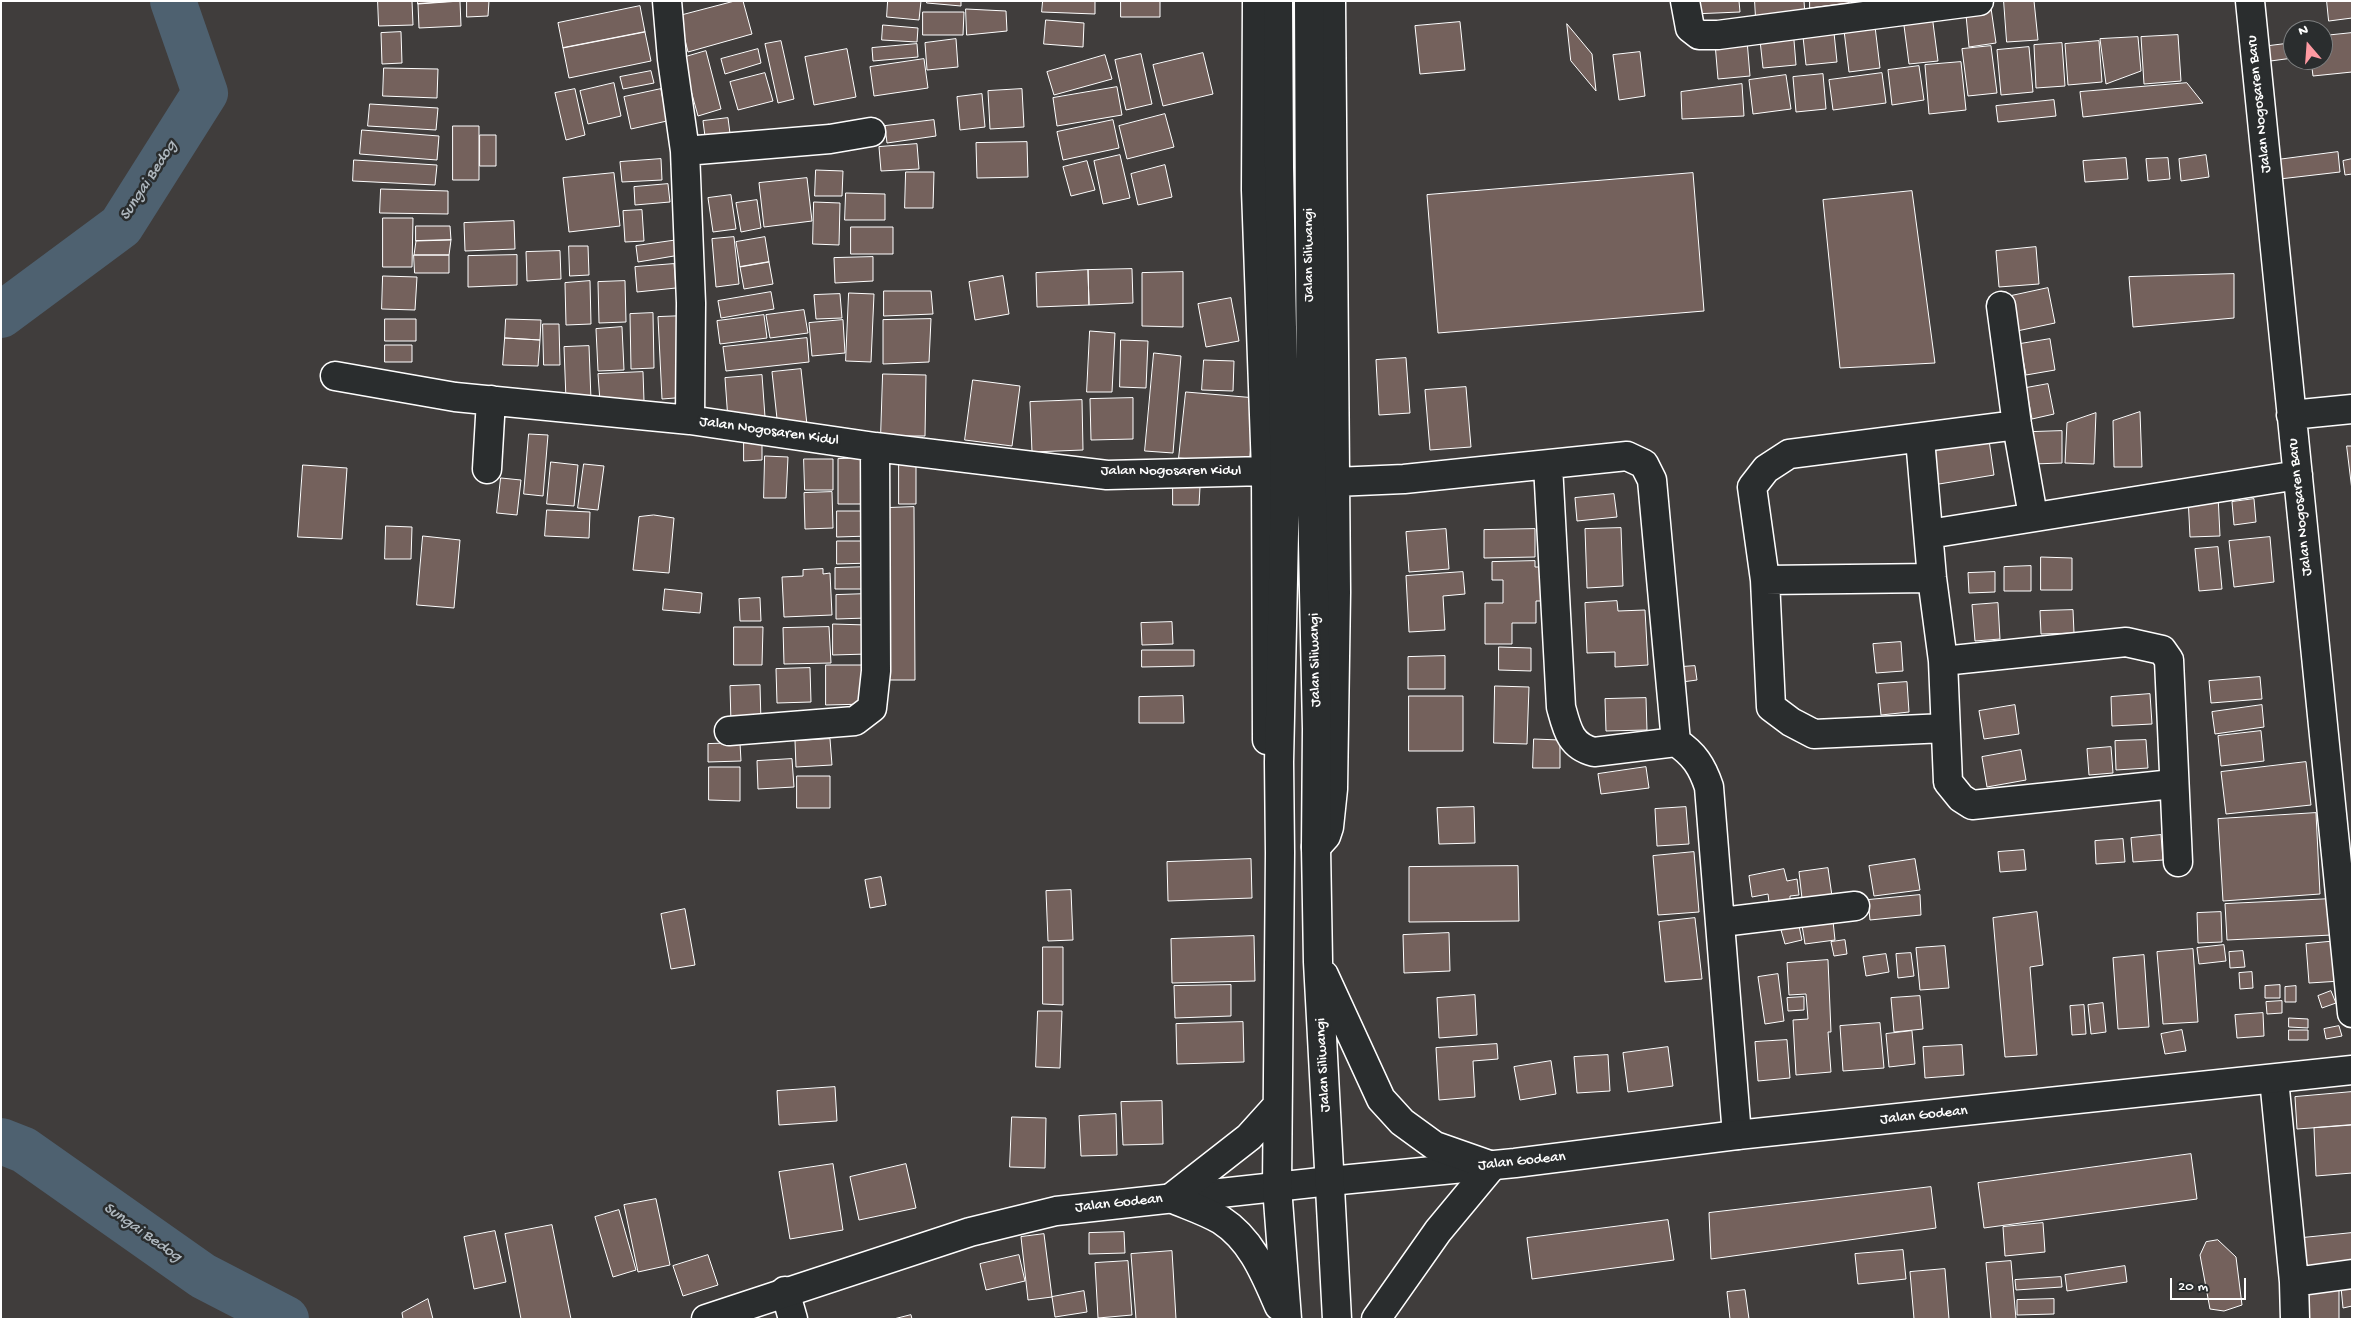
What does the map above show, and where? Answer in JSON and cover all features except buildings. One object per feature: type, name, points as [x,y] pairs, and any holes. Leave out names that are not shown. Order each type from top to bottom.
[{"type":"main road","name":"Jalan Nogosaren Kidul","points":[[668,1],[672,59],[686,151],[691,303],[690,420],[875,447],[1107,475],[1266,472]]},
{"type":"main road","points":[[1257,1],[1256,190],[1266,472],[1268,834],[1280,853]]},
{"type":"main road","name":"Jalan Siliwangi","points":[[1278,1],[1278,167],[1285,488],[1279,762],[1277,1187],[1286,1319]]},
{"type":"main road","name":"Jalan Siliwangi","points":[[1309,1],[1311,441],[1317,729],[1316,847],[1318,962],[1337,1319]]},
{"type":"main road","points":[[1316,847],[1326,836],[1329,827],[1333,789],[1335,482],[1331,1]]},
{"type":"main road","points":[[1685,1],[1690,28],[1699,35],[1950,3],[1979,1]]},
{"type":"main road","name":"Jalan Nogosaren Baru","points":[[2250,1],[2291,415],[2342,813],[2352,1013]]},
{"type":"main road","points":[[686,151],[820,140],[871,132]]},
{"type":"main road","points":[[2001,306],[2017,425],[2033,516]]},
{"type":"main road","points":[[335,376],[455,397],[690,420]]},
{"type":"main road","points":[[487,469],[491,400]]},
{"type":"main road","points":[[2291,415],[2352,409]]},
{"type":"main road","points":[[1946,728],[1814,734],[1792,722],[1772,707],[1765,580],[1752,487],[1766,469],[1789,454],[1920,439],[2017,425]]},
{"type":"main road","points":[[1920,439],[1932,578],[1943,661],[1948,782],[1961,798],[1972,804],[2173,784]]},
{"type":"main road","points":[[729,731],[855,721],[872,708],[876,661],[875,447]]},
{"type":"main road","points":[[1335,482],[1404,479],[1627,456],[1644,464],[1652,480],[1676,742]]},
{"type":"main road","points":[[1548,465],[1561,707],[1567,729],[1575,743],[1583,749],[1594,752],[1676,742],[1691,752],[1700,763],[1709,787],[1722,922],[1737,1135]]},
{"type":"main road","points":[[1929,534],[2298,474]]},
{"type":"main road","points":[[1765,580],[1932,578]]},
{"type":"main road","points":[[1943,661],[2126,642],[2162,650],[2169,660],[2173,784],[2178,862]]},
{"type":"main road","points":[[1722,922],[1855,906]]},
{"type":"main road","points":[[1318,962],[1381,1099],[1402,1122],[1435,1146],[1492,1166],[1438,1230],[1376,1319]]},
{"type":"main road","name":"Jalan Godean","points":[[706,1319],[785,1291],[970,1232],[1056,1211],[1330,1181],[1492,1166],[1737,1135],[2352,1070]]},
{"type":"main road","points":[[2274,1078],[2294,1282],[2294,1319]]},
{"type":"main road","points":[[1278,1106],[1250,1137],[1171,1198],[1221,1220],[1241,1236],[1256,1256],[1286,1319]]},
{"type":"main road","points":[[2294,1282],[2352,1274]]},
{"type":"main road","points":[[785,1291],[793,1319]]},
{"type":"waterway","name":"Sungai Bedog","points":[[1,315],[121,226],[205,93],[173,1]]},
{"type":"waterway","name":"Sungai Bedog","points":[[1,1141],[24,1150],[203,1276],[286,1319]]}]
